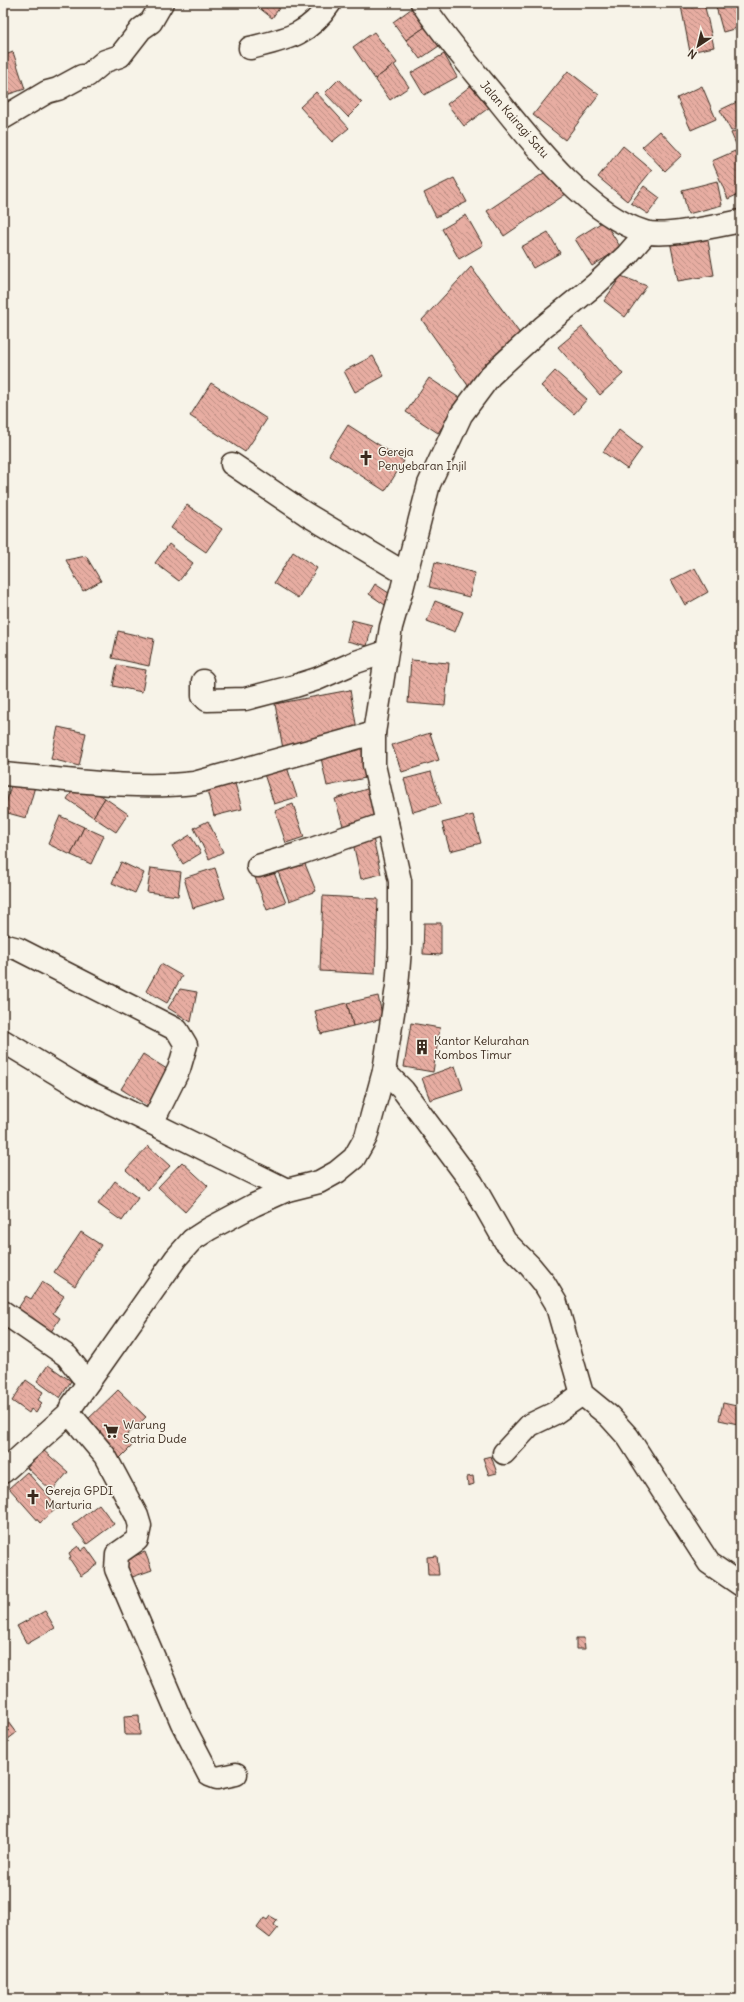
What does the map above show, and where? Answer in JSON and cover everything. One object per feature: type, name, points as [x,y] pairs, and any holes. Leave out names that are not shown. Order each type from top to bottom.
[{"type":"street","points":[[3,118],[47,92],[58,89],[75,79],[87,76],[105,61],[120,56],[141,29],[151,22],[162,3]]},
{"type":"street","name":"Jalan Kairagi Satu","points":[[422,3],[449,40],[537,146],[568,180],[598,207],[621,221],[646,233]]},
{"type":"street","points":[[250,48],[296,35],[309,27],[324,5]]},
{"type":"street","points":[[3,1472],[69,1413],[71,1407],[176,1258],[192,1240],[209,1229],[247,1209],[288,1190],[319,1182],[337,1172],[354,1158],[366,1137],[384,1071],[397,987],[400,927],[400,882],[374,765],[374,732],[386,652],[429,484],[461,415],[490,376],[544,327],[601,279],[627,255],[646,233],[671,233],[741,221]]},
{"type":"street","points":[[232,464],[306,514],[406,574]]},
{"type":"street","points":[[203,681],[204,696],[207,700],[245,699],[317,679],[356,662],[386,652]]},
{"type":"street","points":[[3,774],[146,785],[172,785],[194,782],[374,732]]},
{"type":"street","points":[[258,866],[298,854],[387,823]]},
{"type":"street","points":[[3,945],[18,949],[177,1030],[186,1045],[179,1069],[152,1123]]},
{"type":"street","points":[[3,1041],[81,1088],[288,1190]]},
{"type":"street","points":[[384,1071],[403,1090],[472,1183],[505,1241],[530,1266],[544,1283],[556,1303],[582,1394],[609,1416],[628,1437],[709,1562],[741,1585]]},
{"type":"street","points":[[3,1312],[67,1356],[81,1374],[89,1381]]},
{"type":"street","points":[[504,1453],[530,1425],[555,1413],[582,1394]]},
{"type":"street","points":[[69,1413],[105,1456],[137,1516],[140,1533],[137,1540],[117,1554],[116,1569],[182,1723],[209,1775],[217,1778],[236,1774]]},
{"type":"building","points":[[253,3],[283,3],[272,18]]},
{"type":"building","points":[[704,3],[714,47],[690,52],[681,6]]},
{"type":"building","points":[[715,3],[741,3],[741,27],[723,32]]},
{"type":"building","points":[[415,6],[428,25],[406,40],[393,22]]},
{"type":"building","points":[[428,25],[442,44],[420,59],[406,40]]},
{"type":"building","points":[[374,32],[397,63],[375,79],[353,47]]},
{"type":"building","points":[[13,52],[25,89],[3,96],[3,56]]},
{"type":"building","points":[[444,54],[457,77],[424,95],[411,73]]},
{"type":"building","points":[[394,65],[409,87],[390,100],[375,79]]},
{"type":"building","points":[[741,66],[741,75],[737,68]]},
{"type":"building","points":[[568,71],[599,95],[565,140],[533,115]]},
{"type":"building","points":[[339,79],[362,103],[348,117],[325,93]]},
{"type":"building","points":[[477,81],[494,104],[464,126],[447,104]]},
{"type":"building","points":[[702,86],[716,119],[691,130],[677,98]]},
{"type":"building","points":[[316,92],[349,128],[332,142],[300,107]]},
{"type":"building","points":[[741,100],[741,126],[731,131],[720,110]]},
{"type":"building","points":[[741,128],[741,152],[740,153],[731,133]]},
{"type":"building","points":[[660,131],[682,155],[665,171],[642,147]]},
{"type":"building","points":[[623,146],[652,170],[627,201],[598,177]]},
{"type":"building","points":[[735,151],[741,164],[741,193],[728,199],[712,161]]},
{"type":"building","points":[[550,169],[566,194],[504,236],[487,211]]},
{"type":"building","points":[[454,178],[467,202],[436,217],[424,193]]},
{"type":"building","points":[[717,181],[722,205],[688,214],[682,190]]},
{"type":"building","points":[[644,186],[660,198],[648,214],[631,203]]},
{"type":"building","points":[[466,215],[483,245],[459,259],[442,229]]},
{"type":"building","points":[[604,221],[621,248],[592,266],[575,239]]},
{"type":"building","points":[[548,232],[560,253],[533,268],[521,247]]},
{"type":"building","points":[[707,235],[714,275],[678,281],[670,241]]},
{"type":"building","points":[[471,267],[521,335],[469,387],[422,320]]},
{"type":"building","points":[[621,276],[647,286],[625,317],[604,301]]},
{"type":"building","points":[[582,327],[623,374],[600,395],[558,347]]},
{"type":"building","points":[[373,356],[384,376],[355,392],[344,371]]},
{"type":"building","points":[[555,371],[587,399],[574,414],[541,386]]},
{"type":"building","points":[[429,378],[461,399],[438,433],[406,412]]},
{"type":"building","points":[[211,383],[267,419],[245,452],[190,416]]},
{"type":"building","name":"Gereja Penyebaran Injil","points":[[348,425],[404,461],[385,491],[329,455]]},
{"type":"building","points":[[619,430],[642,448],[627,469],[603,452]]},
{"type":"building","points":[[187,505],[222,529],[206,552],[171,528]]},
{"type":"building","points":[[169,544],[193,563],[179,581],[155,563]]},
{"type":"building","points":[[293,552],[317,568],[298,598],[274,583]]},
{"type":"building","points":[[86,556],[101,581],[83,591],[66,560]]},
{"type":"building","points":[[435,562],[475,573],[469,597],[429,587]]},
{"type":"building","points":[[695,568],[708,592],[685,605],[671,580]]},
{"type":"building","points":[[375,584],[395,597],[388,607],[369,594]]},
{"type":"building","points":[[435,601],[463,612],[455,632],[427,621]]},
{"type":"building","points":[[352,620],[372,625],[367,646],[347,641]]},
{"type":"building","points":[[118,631],[154,639],[149,666],[112,658]]},
{"type":"building","points":[[411,660],[449,663],[445,706],[408,703]]},
{"type":"building","points":[[117,665],[146,670],[142,692],[113,686]]},
{"type":"building","points":[[350,690],[358,735],[283,749],[275,704]]},
{"type":"building","points":[[58,727],[86,733],[79,766],[51,759]]},
{"type":"building","points":[[430,733],[439,760],[402,772],[392,745]]},
{"type":"building","points":[[364,745],[370,777],[327,786],[320,753]]},
{"type":"building","points":[[285,761],[297,797],[274,804],[262,768]]},
{"type":"building","points":[[431,772],[441,804],[413,812],[404,779]]},
{"type":"building","points":[[233,776],[242,809],[214,816],[205,783]]},
{"type":"building","points":[[13,777],[36,783],[26,818],[4,812]]},
{"type":"building","points":[[79,781],[105,798],[93,817],[67,799]]},
{"type":"building","points":[[373,787],[382,817],[344,829],[335,799]]},
{"type":"building","points":[[105,798],[128,814],[116,832],[93,817]]},
{"type":"building","points":[[293,804],[304,837],[286,843],[275,811]]},
{"type":"building","points":[[473,815],[481,843],[450,851],[442,823]]},
{"type":"building","points":[[60,816],[84,827],[71,855],[48,844]]},
{"type":"building","points":[[208,821],[223,852],[209,859],[194,828]]},
{"type":"building","points":[[84,827],[104,836],[91,864],[71,855]]},
{"type":"building","points":[[190,835],[201,853],[183,864],[172,846]]},
{"type":"building","points":[[373,838],[381,874],[361,879],[353,843]]},
{"type":"building","points":[[303,859],[316,891],[289,901],[277,869]]},
{"type":"building","points":[[121,862],[144,873],[135,893],[112,883]]},
{"type":"building","points":[[271,865],[286,903],[267,910],[253,872]]},
{"type":"building","points":[[151,868],[181,872],[178,896],[147,892]]},
{"type":"building","points":[[215,868],[225,898],[193,908],[184,878]]},
{"type":"building","points":[[323,896],[378,899],[375,974],[320,971]]},
{"type":"building","points":[[424,923],[441,923],[441,955],[423,954]]},
{"type":"building","points":[[161,964],[182,976],[167,1003],[146,991]]},
{"type":"building","points":[[180,989],[197,992],[191,1022],[168,1008]]},
{"type":"building","points":[[378,996],[383,1019],[353,1026],[347,1003]]},
{"type":"building","points":[[347,1003],[353,1026],[321,1034],[315,1011]]},
{"type":"building","name":"Kantor Kelurahan Kombos Timur","points":[[411,1023],[440,1028],[433,1072],[404,1067]]},
{"type":"building","points":[[143,1054],[170,1071],[148,1106],[121,1089]]},
{"type":"building","points":[[455,1066],[463,1089],[430,1100],[422,1078]]},
{"type":"building","points":[[148,1146],[170,1166],[148,1190],[126,1170]]},
{"type":"building","points":[[182,1162],[208,1186],[185,1212],[158,1187]]},
{"type":"building","points":[[115,1181],[138,1198],[122,1221],[98,1204]]},
{"type":"building","points":[[81,1232],[101,1245],[75,1286],[54,1272]]},
{"type":"building","points":[[42,1282],[64,1296],[53,1313],[60,1318],[47,1338],[13,1316],[26,1296],[31,1299]]},
{"type":"building","points":[[48,1365],[71,1381],[60,1398],[37,1381]]},
{"type":"building","points":[[26,1380],[43,1392],[38,1400],[42,1403],[36,1413],[31,1409],[29,1413],[12,1401]]},
{"type":"building","name":"Warung Satria Dude","points":[[118,1390],[146,1417],[124,1438],[132,1446],[118,1460],[83,1424]]},
{"type":"building","points":[[723,1403],[741,1407],[738,1424],[719,1420]]},
{"type":"building","points":[[43,1450],[68,1472],[52,1491],[27,1468]]},
{"type":"building","points":[[491,1456],[497,1473],[489,1475],[483,1458]]},
{"type":"building","name":"Gereja GPDI Marturia","points":[[27,1472],[58,1507],[40,1523],[9,1488]]},
{"type":"building","points":[[473,1476],[474,1484],[468,1486],[467,1477]]},
{"type":"building","points":[[99,1504],[114,1524],[87,1544],[72,1525]]},
{"type":"building","points":[[78,1546],[81,1551],[86,1547],[98,1564],[81,1576],[69,1558],[71,1557],[69,1553]]},
{"type":"building","points":[[145,1552],[152,1570],[124,1580],[118,1562]]},
{"type":"building","points":[[437,1556],[439,1575],[428,1575],[427,1557]]},
{"type":"building","points":[[45,1611],[55,1628],[27,1644],[17,1626]]},
{"type":"building","points":[[576,1638],[584,1638],[585,1649],[576,1649]]},
{"type":"building","points":[[3,1715],[16,1733],[3,1743]]},
{"type":"building","points":[[139,1715],[140,1735],[125,1735],[124,1716]]},
{"type":"building","points":[[270,1916],[277,1920],[274,1925],[278,1928],[270,1938],[257,1928],[264,1918],[267,1920]]},
{"type":"place","name":"Gereja Penyebaran Injil","points":[[366,458]]},
{"type":"place","name":"Kantor Kelurahan Kombos Timur","points":[[422,1047]]},
{"type":"place","name":"Warung Satria Dude","points":[[111,1431]]},
{"type":"place","name":"Gereja GPDI Marturia","points":[[33,1497]]}]
